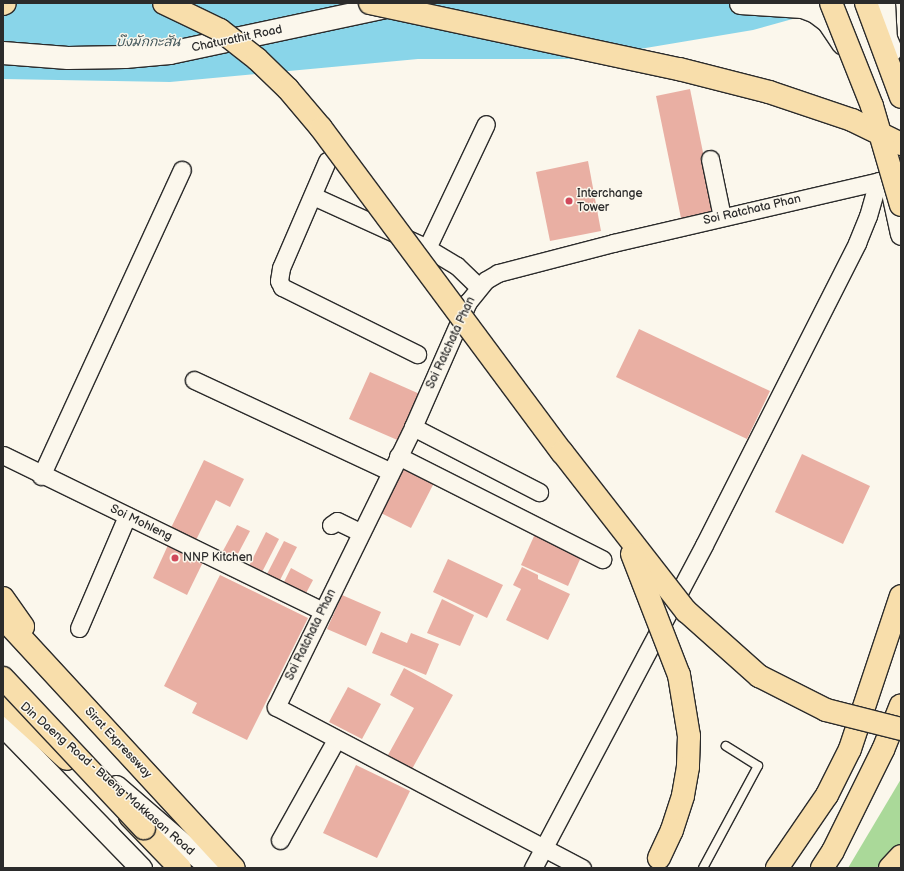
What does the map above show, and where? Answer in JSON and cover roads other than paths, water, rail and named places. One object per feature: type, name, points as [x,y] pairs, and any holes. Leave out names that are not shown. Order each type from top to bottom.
[{"type":"highway","points":[[164,3],[220,30],[257,59],[288,89],[321,128],[622,531],[686,611],[759,676],[826,710],[901,729]]},
{"type":"highway","points":[[370,3],[679,69],[761,90],[846,118],[901,144]]},
{"type":"highway","points":[[831,3],[872,106],[901,205]]},
{"type":"highway","points":[[866,3],[901,97]]},
{"type":"highway","points":[[622,531],[679,675],[688,736],[688,767],[684,796],[672,830],[652,868]]},
{"type":"highway","points":[[777,868],[827,795],[850,749],[901,596]]},
{"type":"highway","points":[[3,598],[57,676]]},
{"type":"highway","name":"Sirat Expressway","points":[[3,618],[234,868]]},
{"type":"highway","points":[[3,678],[180,868]]},
{"type":"highway","points":[[3,701],[144,828]]},
{"type":"highway","points":[[822,868],[833,851],[883,750],[901,705]]},
{"type":"highway","points":[[890,868],[901,856]]},
{"type":"main road","name":"Chaturathit Road","points":[[3,53],[68,58],[125,57],[170,52],[377,8],[421,3]]},
{"type":"street","points":[[740,3],[796,6],[815,12],[827,21],[845,47],[865,101],[889,178],[901,234]]},
{"type":"street","points":[[884,3],[886,38],[901,80]]},
{"type":"street","points":[[427,248],[486,124]]},
{"type":"street","points":[[710,159],[722,217]]},
{"type":"street","points":[[327,161],[281,268],[278,281],[282,287],[417,354]]},
{"type":"street","points":[[41,476],[182,170]]},
{"type":"street","points":[[533,868],[704,545],[853,250],[868,216],[889,178]]},
{"type":"street","name":"Soi Ratchata Phan","points":[[336,740],[276,707],[360,532],[413,427],[468,302],[479,287],[498,273],[722,217],[889,178]]},
{"type":"street","points":[[312,196],[427,248],[457,266],[479,287]]},
{"type":"street","points":[[194,380],[390,472]]},
{"type":"street","points":[[413,427],[539,492]]},
{"type":"street","name":"Soi Mohleng","points":[[3,455],[41,476],[323,611]]},
{"type":"street","points":[[398,456],[602,559]]},
{"type":"street","points":[[79,628],[127,516]]},
{"type":"street","points":[[332,525],[337,521],[360,532]]},
{"type":"street","points":[[787,868],[836,791],[861,739],[897,633],[901,610]]},
{"type":"street","name":"Din Daeng Road - Bueng Makkasan Road","points":[[3,689],[212,868]]},
{"type":"street","points":[[832,868],[868,802],[901,724]]},
{"type":"street","points":[[3,726],[141,868]]},
{"type":"street","points":[[280,840],[336,740],[582,868]]},
{"type":"lane","points":[[703,868],[758,766],[726,746]]},
{"type":"water","name":"บึงมักกะสัน","points":[[3,3],[850,3],[753,30],[580,59],[418,59],[170,82],[3,79]]},
{"type":"place","name":"Interchange Tower","points":[[569,201]]},
{"type":"place","name":"NNP Kitchen","points":[[175,558]]}]
